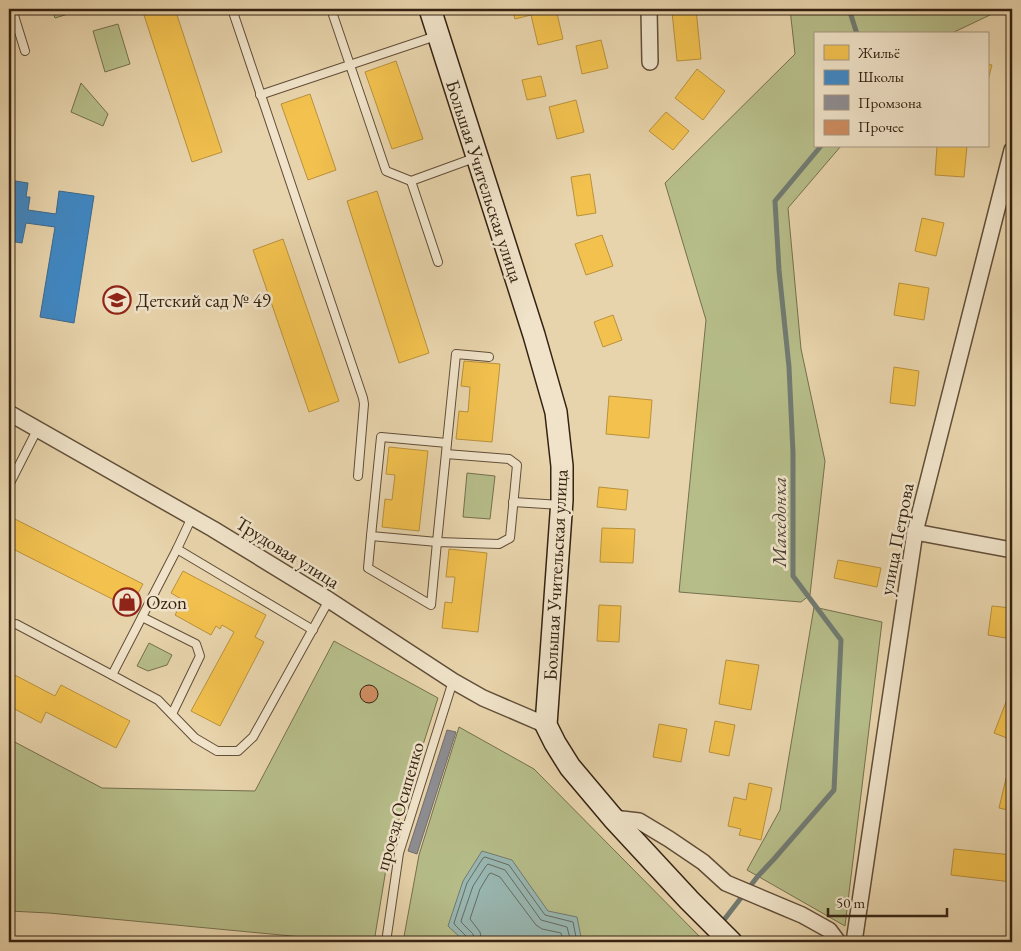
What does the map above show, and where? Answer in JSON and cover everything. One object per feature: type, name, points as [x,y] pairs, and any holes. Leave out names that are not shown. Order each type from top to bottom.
[{"type":"main road","name":"Большая Учительская улица","points":[[430,9],[534,335],[556,412],[562,466],[562,506],[546,724],[554,743],[570,767],[613,818],[731,942]]},
{"type":"street","points":[[649,9],[650,62]]},
{"type":"street","name":"улица Петрова","points":[[854,942],[915,532],[1012,150]]},
{"type":"street","name":"Трудовая улица","points":[[9,413],[192,517],[328,600],[453,681],[483,698],[546,724]]},
{"type":"street","points":[[915,532],[1012,550]]},
{"type":"street","points":[[613,818],[639,821],[669,838],[703,862],[726,883],[802,915],[829,930],[838,942]]},
{"type":"lane","points":[[12,9],[25,51]]},
{"type":"lane","points":[[232,9],[363,398],[358,476]]},
{"type":"lane","points":[[331,9],[386,171],[411,181],[477,157]]},
{"type":"lane","points":[[260,94],[438,35]]},
{"type":"lane","points":[[411,181],[438,262]]},
{"type":"lane","points":[[447,443],[381,437],[371,536],[368,568],[431,605],[456,354],[489,357]]},
{"type":"lane","points":[[9,486],[37,430]]},
{"type":"lane","points":[[371,536],[438,542],[499,544],[510,538],[516,465],[509,459],[446,454]]},
{"type":"lane","points":[[513,502],[562,506]]},
{"type":"lane","points":[[112,675],[192,517]]},
{"type":"lane","points":[[177,549],[313,630]]},
{"type":"lane","points":[[9,626],[16,624],[158,700],[195,738],[217,750],[238,751],[254,737],[328,600]]},
{"type":"lane","points":[[142,617],[196,644],[200,656],[172,714]]},
{"type":"lane","name":"проезд Осипенко","points":[[386,942],[399,853],[453,681]]},
{"type":"green space","points":[[52,9],[77,9],[78,11],[55,18]]},
{"type":"green space","points":[[790,9],[1012,9],[1012,14],[992,14],[954,32],[814,32],[814,148],[839,148],[788,208],[801,349],[825,461],[810,595],[801,602],[679,592],[706,320],[665,183],[795,54]]},
{"type":"green space","points":[[118,24],[130,64],[105,72],[93,31]]},
{"type":"green space","points":[[81,83],[108,114],[103,126],[71,112]]},
{"type":"green space","points":[[467,473],[495,476],[490,519],[463,517]]},
{"type":"green space","points":[[814,607],[882,622],[845,926],[747,870],[780,810]]},
{"type":"green space","points":[[334,641],[438,698],[389,851],[374,942],[355,942],[49,913],[9,911],[9,739],[102,788],[255,791]]},
{"type":"green space","points":[[149,643],[172,655],[167,665],[148,671],[137,666]]},
{"type":"green space","points":[[459,727],[534,769],[705,942],[403,942],[419,855]]},
{"type":"water","points":[[482,851],[512,860],[548,911],[577,917],[582,942],[465,942],[448,926],[463,881]]},
{"type":"building: Жильё","points":[[142,9],[175,9],[222,152],[192,162]]},
{"type":"building: Жильё","points":[[512,9],[529,9],[531,15],[515,19]]},
{"type":"building: Жильё","points":[[556,9],[563,39],[538,45],[531,15]]},
{"type":"building: Жильё","points":[[696,9],[701,59],[677,61],[672,12]]},
{"type":"building: Жильё","points":[[601,40],[608,68],[582,74],[576,46]]},
{"type":"building: Жильё","points":[[396,61],[423,139],[392,149],[365,72]]},
{"type":"building: Жильё","points":[[988,64],[992,65],[988,80]]},
{"type":"building: Жильё","points":[[697,69],[725,91],[703,120],[675,98]]},
{"type":"building: Жильё","points":[[541,76],[546,96],[527,100],[522,80]]},
{"type":"building: Жильё","points":[[310,94],[336,170],[308,180],[281,104]]},
{"type":"building: Жильё","points":[[576,100],[584,132],[557,139],[549,107]]},
{"type":"building: Жильё","points":[[666,112],[689,131],[673,150],[649,131]]},
{"type":"building: Жильё","points":[[937,148],[967,148],[964,177],[935,175]]},
{"type":"building: Жильё","points":[[590,174],[596,213],[577,216],[571,177]]},
{"type":"building: Жильё","points":[[377,191],[429,353],[399,363],[347,201]]},
{"type":"building: Жильё","points":[[922,218],[944,223],[936,256],[915,251]]},
{"type":"building: Жильё","points":[[602,235],[613,266],[586,275],[575,244]]},
{"type":"building: Жильё","points":[[283,239],[339,401],[309,412],[253,250]]},
{"type":"building: Жильё","points":[[899,283],[929,288],[924,320],[894,315]]},
{"type":"building: Жильё","points":[[613,315],[622,340],[603,347],[594,322]]},
{"type":"building: Жильё","points":[[464,361],[500,364],[492,442],[456,439],[459,411],[468,412],[470,387],[461,386]]},
{"type":"building: Жильё","points":[[894,367],[919,371],[915,406],[890,403]]},
{"type":"building: Жильё","points":[[609,396],[652,400],[649,438],[606,434]]},
{"type":"building: Жильё","points":[[389,447],[428,451],[419,531],[382,527],[385,499],[392,500],[395,475],[386,474]]},
{"type":"building: Жильё","points":[[599,487],[628,490],[626,510],[597,507]]},
{"type":"building: Жильё","points":[[9,516],[143,584],[130,608],[9,547]]},
{"type":"building: Жильё","points":[[602,528],[635,529],[633,563],[600,562]]},
{"type":"building: Жильё","points":[[449,549],[487,553],[478,632],[442,628],[445,602],[452,603],[455,577],[446,577]]},
{"type":"building: Жильё","points":[[838,560],[881,568],[877,587],[834,578]]},
{"type":"building: Жильё","points":[[183,571],[266,615],[255,637],[264,642],[220,726],[191,711],[234,632],[222,625],[220,629],[216,626],[211,635],[175,615],[183,600],[171,593]]},
{"type":"building: Жильё","points":[[599,605],[621,606],[619,642],[597,641]]},
{"type":"building: Жильё","points":[[992,606],[1012,608],[1012,639],[988,635]]},
{"type":"building: Жильё","points":[[726,660],[759,665],[751,710],[719,704]]},
{"type":"building: Жильё","points":[[9,672],[55,696],[61,685],[130,721],[116,748],[46,712],[41,723],[9,706]]},
{"type":"building: Жильё","points":[[1008,697],[1012,698],[1012,740],[994,733]]},
{"type":"building: Жильё","points":[[715,721],[735,725],[729,756],[709,752]]},
{"type":"building: Жильё","points":[[659,724],[687,729],[681,762],[653,757]]},
{"type":"building: Жильё","points":[[1008,770],[1012,771],[1012,811],[999,808]]},
{"type":"building: Жильё","points":[[749,783],[772,788],[761,840],[739,835],[741,829],[728,826],[734,797],[746,800]]},
{"type":"building: Жильё","points":[[954,849],[1012,855],[1012,882],[951,875]]},
{"type":"building: Жильё","points":[[951,938],[995,939],[995,942],[950,942]]},
{"type":"building: Школы","points":[[9,180],[28,183],[26,197],[30,197],[28,210],[56,214],[59,191],[94,196],[74,323],[40,317],[55,227],[26,223],[22,243],[9,241]]},
{"type":"building: Промзона","points":[[447,730],[456,732],[417,854],[408,851]]},
{"type":"building: Прочее","points":[[369,685],[375,688],[378,694],[375,700],[369,703],[363,700],[360,694],[363,688]]},
{"type":"waterway","name":"Македонка","points":[[849,9],[856,32]]},
{"type":"waterway","name":"Македонка","points":[[720,925],[758,876],[834,790],[841,640],[793,576],[793,453],[789,367],[779,270],[775,201],[819,148]]},
{"type":"waterway","name":"Македонка","points":[[707,942],[715,932]]},
{"type":"place","name":"Детский сад № 49","points":[[117,300]]},
{"type":"place","name":"Ozon","points":[[127,602]]}]
